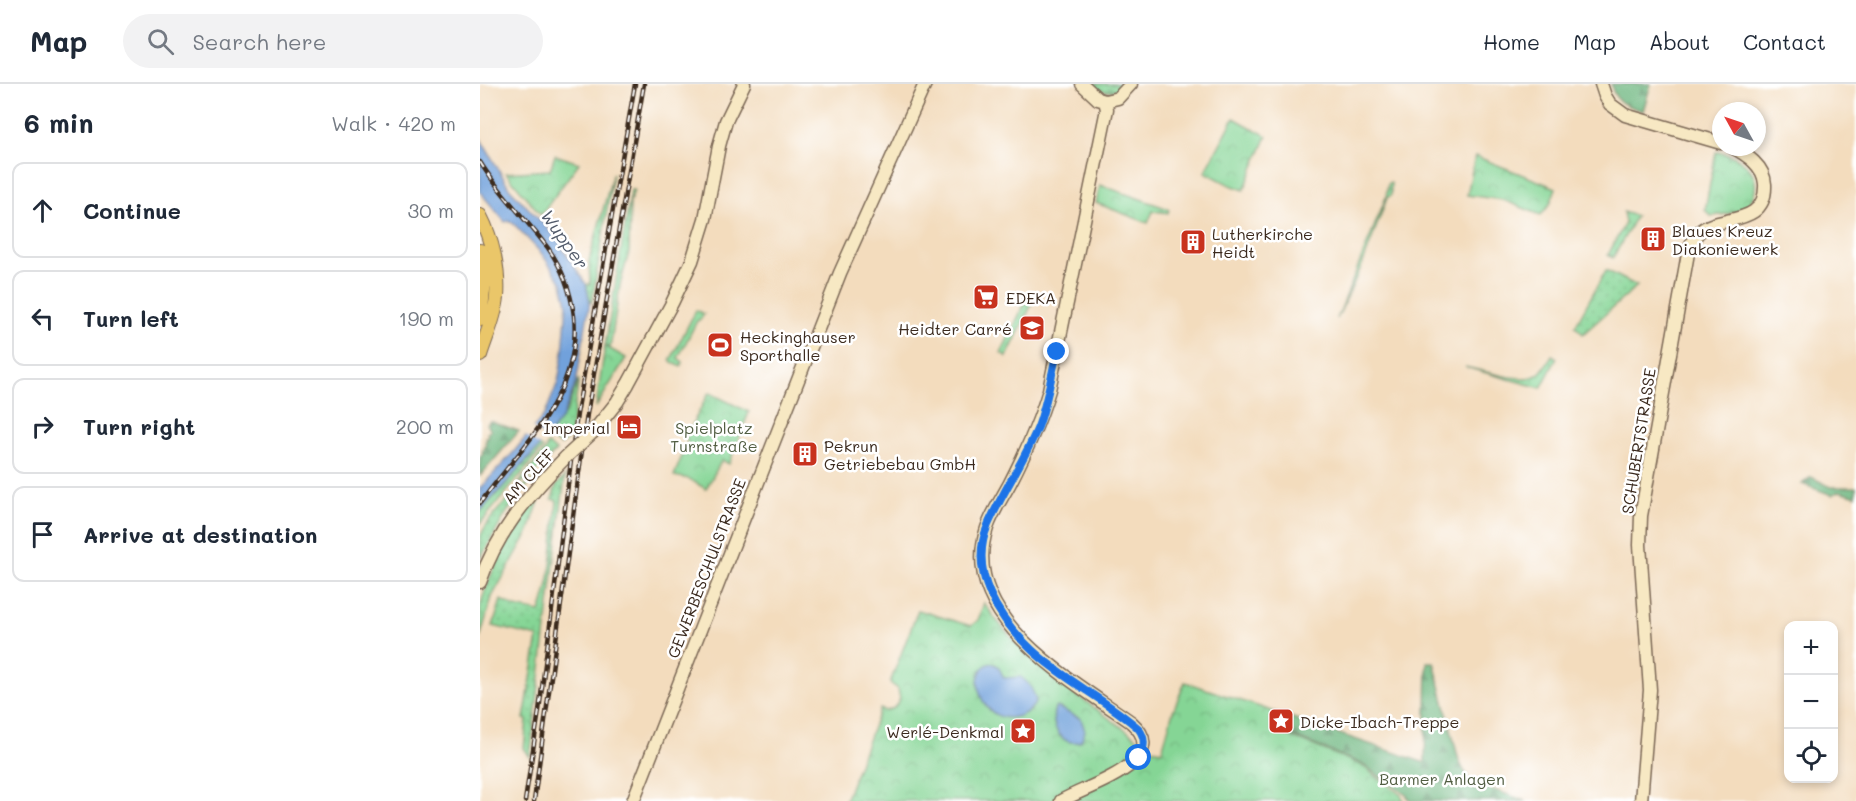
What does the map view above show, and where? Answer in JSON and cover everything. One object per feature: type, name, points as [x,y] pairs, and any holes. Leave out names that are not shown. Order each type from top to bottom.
[{"type":"main road","points":[[480,216],[490,240],[497,288],[494,309],[480,355]]},
{"type":"main road","points":[[480,251],[484,270],[484,297],[480,320]]},
{"type":"main road","points":[[484,297],[489,296],[494,309]]},
{"type":"street","name":"AM CLEF","points":[[480,582],[492,553],[513,517],[528,497],[593,432],[617,402],[672,303],[692,261],[705,219],[726,121],[744,84]]},
{"type":"street","name":"GEWERBESCHULSTRASSE","points":[[633,801],[840,273],[925,84]]},
{"type":"street","points":[[1082,84],[1098,99],[1105,101],[1118,98],[1131,84]]},
{"type":"street","points":[[1601,84],[1610,104],[1625,115],[1712,139]]},
{"type":"street","points":[[1061,801],[1134,764],[1144,749],[1142,734],[1131,722],[1034,652],[1017,635],[990,594],[983,574],[982,561],[988,526],[1038,426],[1048,390],[1107,109],[1105,101]]},
{"type":"street","name":"SCHUBERTSTRASSE","points":[[1641,801],[1650,690],[1640,545],[1641,516],[1688,253],[1699,232],[1707,227],[1754,212],[1760,205],[1765,181],[1760,169],[1747,156]]},
{"type":"green space","points":[[1092,84],[1122,84],[1119,88],[1107,92]]},
{"type":"green space","points":[[1611,84],[1651,84],[1643,111],[1618,100]]},
{"type":"green space","points":[[1234,118],[1267,136],[1244,190],[1205,172]]},
{"type":"green space","points":[[555,155],[579,163],[541,215],[506,173],[550,170]]},
{"type":"green space","points":[[1475,156],[1556,188],[1550,204],[1541,215],[1503,200],[1467,195]]},
{"type":"green space","points":[[1715,156],[1733,156],[1744,163],[1755,182],[1754,195],[1748,205],[1732,213],[1711,216],[1705,210]]},
{"type":"green space","points":[[613,173],[592,302],[590,302],[586,284],[590,285],[589,261]]},
{"type":"green space","points":[[1391,182],[1391,195],[1387,198],[1363,263],[1337,319],[1386,197],[1388,183]]},
{"type":"green space","points":[[1100,185],[1169,209],[1168,213],[1153,211],[1148,223],[1096,203]]},
{"type":"green space","points":[[631,190],[634,190],[630,202],[629,252],[620,285],[610,349],[605,346]]},
{"type":"green space","points":[[1623,212],[1636,216],[1613,258],[1608,255],[1625,223]]},
{"type":"green space","points":[[1606,270],[1637,286],[1583,334],[1575,326]]},
{"type":"green space","points":[[1030,292],[1036,295],[1007,357],[1001,353]]},
{"type":"green space","points":[[696,310],[704,314],[697,321],[678,358],[683,362],[681,367],[670,361]]},
{"type":"green space","points":[[605,346],[626,358],[596,407]]},
{"type":"green space","points":[[1552,355],[1557,358],[1541,388],[1465,367],[1502,376],[1531,377],[1542,371]]},
{"type":"green space","points":[[579,379],[570,436],[561,445],[547,438],[566,412]]},
{"type":"green space","name":"Spielplatz Turnstraße","points":[[710,393],[749,412],[729,464],[722,460],[706,489],[689,479],[674,476],[688,441],[685,439]]},
{"type":"green space","points":[[490,421],[519,431],[480,476],[480,458],[485,448],[486,437],[489,436],[487,433],[491,431],[487,424]]},
{"type":"green space","points":[[547,443],[556,451],[530,477],[517,486],[546,449]]},
{"type":"green space","points":[[540,446],[543,448],[480,524],[480,512],[488,501]]},
{"type":"green space","points":[[565,476],[530,757],[524,748],[527,720],[524,719],[538,637],[493,626],[501,600],[515,607],[540,612],[548,585],[552,557],[557,501],[552,499],[556,486]]},
{"type":"green space","points":[[1811,477],[1831,487],[1856,487],[1856,496],[1840,491],[1832,495],[1802,484]]},
{"type":"green space","points":[[533,479],[507,512],[480,559],[481,535],[485,527],[504,504]]},
{"type":"green space","points":[[540,498],[529,531],[492,597],[480,638],[480,609],[495,566],[522,518]]},
{"type":"green space","name":"Barmer Anlagen","points":[[984,603],[1001,626],[1040,666],[1084,701],[1153,749],[1162,751],[1173,711],[1185,682],[1287,716],[1282,733],[1361,765],[1401,795],[1404,801],[845,801],[880,709],[885,711],[894,708],[900,699],[898,689],[890,683],[918,610],[971,626],[978,620]],"holes":[[[995,664],[1004,678],[1008,680],[1017,677],[1031,710],[1018,716],[1005,717],[993,713],[988,708],[981,695],[979,681],[981,673]],[[1057,707],[1081,719],[1078,742],[1066,740],[1058,732],[1054,720]]]},
{"type":"green space","name":"Barmer Anlagen","points":[[1427,662],[1434,662],[1459,761],[1474,790],[1489,788],[1526,801],[1411,801],[1362,764],[1285,733],[1290,717],[1425,763]]},
{"type":"water","points":[[480,138],[510,189],[554,235],[586,284],[590,302],[576,383],[562,418],[540,446],[480,512],[480,488],[545,414],[558,382],[567,303],[562,283],[542,254],[514,224],[509,221],[505,222],[480,192]]},
{"type":"water","points":[[992,663],[998,666],[1004,678],[1021,677],[1029,685],[1036,701],[1025,714],[1006,718],[995,714],[986,706],[978,685],[979,675],[984,667]]},
{"type":"water","points":[[1057,707],[1081,719],[1085,731],[1081,741],[1068,741],[1059,734],[1054,721]]},
{"type":"pier","points":[[531,427],[550,440],[543,448],[524,435]]},
{"type":"railway","points":[[525,801],[539,711],[577,414],[635,84]]},
{"type":"railway","points":[[534,801],[587,414],[644,84]]},
{"type":"railway","points":[[480,162],[540,237],[558,264],[571,298],[574,316],[574,344],[569,370],[559,394],[546,417],[480,503]]},
{"type":"place","name":"Blaues Kreuz Diakoniewerk","points":[[1653,239]]},
{"type":"place","name":"Lutherkirche Heidt","points":[[1193,242]]},
{"type":"place","name":"EDEKA","points":[[986,297]]},
{"type":"place","name":"Heidter Carré","points":[[1032,328]]},
{"type":"place","name":"Heckinghauser Sporthalle","points":[[720,345]]},
{"type":"place","name":"Imperial","points":[[629,427]]},
{"type":"place","name":"Pekrun Getriebebau GmbH","points":[[805,454]]},
{"type":"place","name":"Dicke-Ibach-Treppe","points":[[1281,721]]},
{"type":"place","name":"Werlé-Denkmal","points":[[1023,731]]},
{"type":"route","points":[[1057,352],[1038,426],[988,526],[983,548],[983,574],[990,594],[1005,620],[1034,652],[1138,728],[1144,740],[1144,749],[1139,758]]},
{"type":"water label","name":"Wupper","points":[[565,239]]}]
